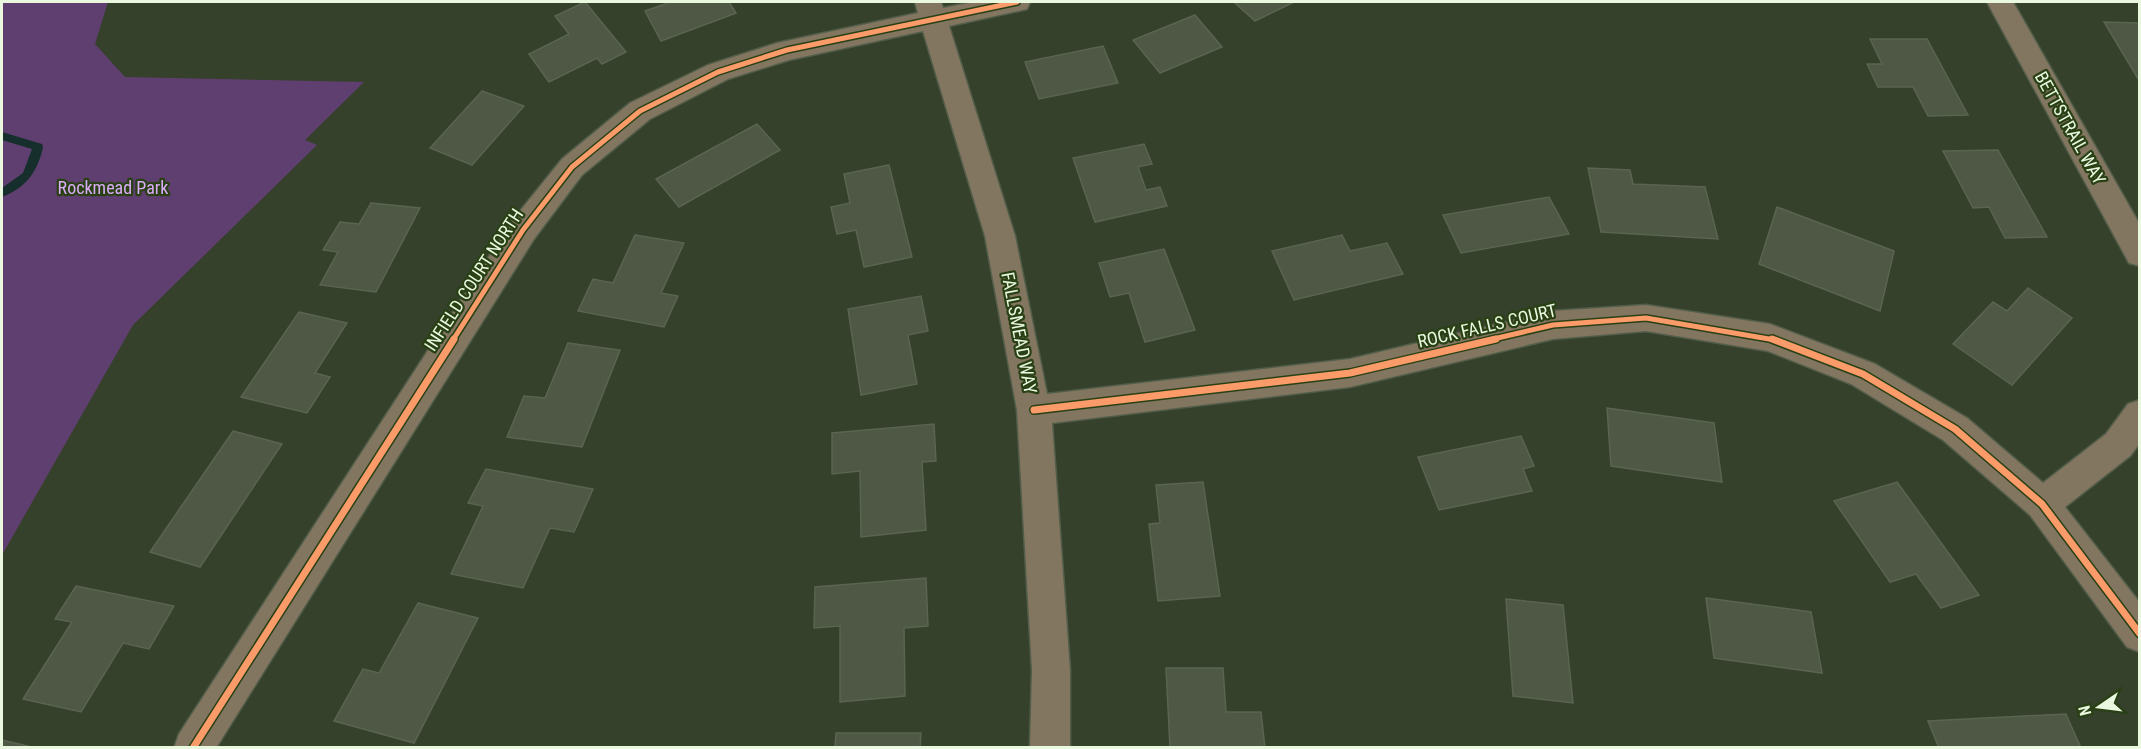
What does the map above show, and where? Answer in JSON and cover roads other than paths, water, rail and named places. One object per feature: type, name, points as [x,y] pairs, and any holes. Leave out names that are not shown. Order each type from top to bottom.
[{"type":"street","name":"INFIELD COURT NORTH","points":[[193,747],[523,230],[572,167],[640,111],[718,72],[930,10],[1017,2]]},
{"type":"street","name":"BETTSTRAIL WAY","points":[[2000,2],[2139,254]]},
{"type":"street","name":"FALLSMEAD WAY","points":[[930,10],[1000,237],[1034,410],[1051,670],[1050,747]]},
{"type":"street","name":"ROCK FALLS COURT","points":[[1034,410],[1350,373],[1553,325],[1646,318],[1770,338],[1863,374],[1955,429],[2042,504]]},
{"type":"street","points":[[2139,414],[2118,445],[2042,504],[2139,634]]},
{"type":"waterway","points":[[2,136],[38,147],[27,176],[2,193]]},
{"type":"park label","name":"Rockmead Park","points":[[113,188]]}]
